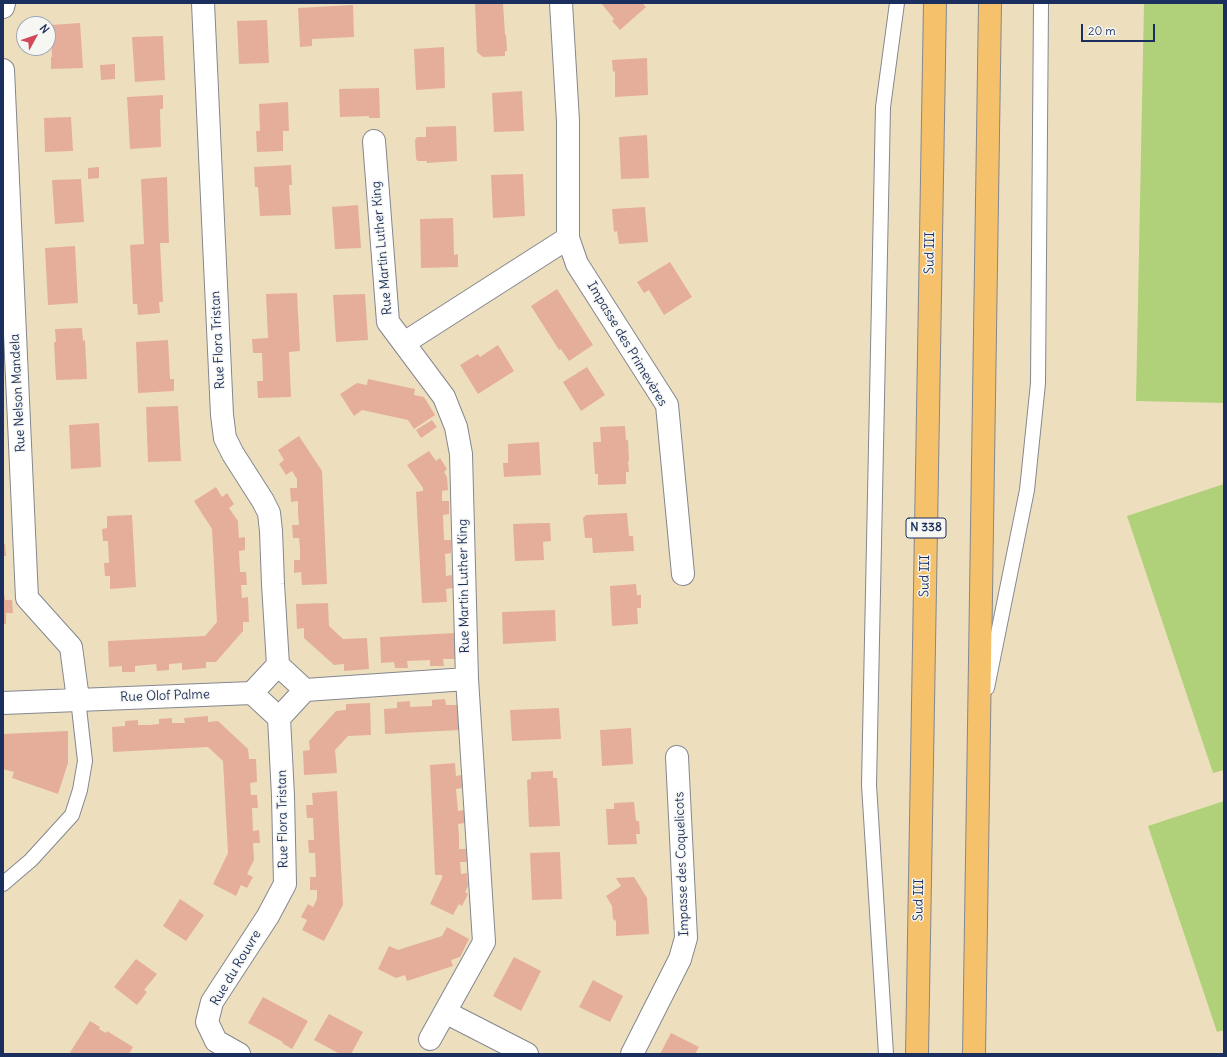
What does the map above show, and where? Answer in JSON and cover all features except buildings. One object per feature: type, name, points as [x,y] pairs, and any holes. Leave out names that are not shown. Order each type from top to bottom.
[{"type":"highway","name":"Sud III","points":[[917,1054],[935,3]]},
{"type":"highway","points":[[974,1054],[990,3]]},
{"type":"street","points":[[3,7],[4,3]]},
{"type":"street","name":"Rue Flora Tristan","points":[[203,3],[222,415],[225,438],[233,454],[263,500],[269,513],[278,665]]},
{"type":"street","name":"Impasse des Primevères","points":[[561,3],[568,121],[568,238],[577,264],[667,405],[683,574]]},
{"type":"street","name":"Rue Nelson Mandela","points":[[3,70],[27,598],[71,647],[78,699]]},
{"type":"street","name":"Rue Martin Luther King","points":[[374,141],[388,322],[444,397],[456,427],[462,454],[467,679],[484,942],[430,1039]]},
{"type":"street","points":[[404,343],[568,238]]},
{"type":"street","points":[[305,690],[278,665],[252,693],[279,718],[305,690],[467,679]]},
{"type":"street","name":"Rue Olof Palme","points":[[3,703],[252,693]]},
{"type":"street","name":"Rue Flora Tristan","points":[[268,916],[285,884],[279,718]]},
{"type":"street","name":"Impasse des Coquelicots","points":[[632,1054],[680,959],[686,938],[677,757]]},
{"type":"street","name":"Rue du Rouvre","points":[[239,1054],[216,1041],[207,1022],[212,1002],[268,916]]},
{"type":"street","points":[[446,1012],[527,1054]]},
{"type":"lane","points":[[886,1054],[869,785],[883,107],[897,3]]},
{"type":"lane","points":[[979,730],[1027,490],[1038,383],[1041,3]]},
{"type":"lane","points":[[3,884],[31,860],[72,815],[80,790],[85,761],[78,699]]},
{"type":"green space","points":[[1144,3],[1224,3],[1224,403],[1136,401]]},
{"type":"green space","points":[[1224,484],[1224,770],[1213,773],[1127,516]]},
{"type":"green space","points":[[1224,801],[1224,1030],[1217,1032],[1148,826]]}]
